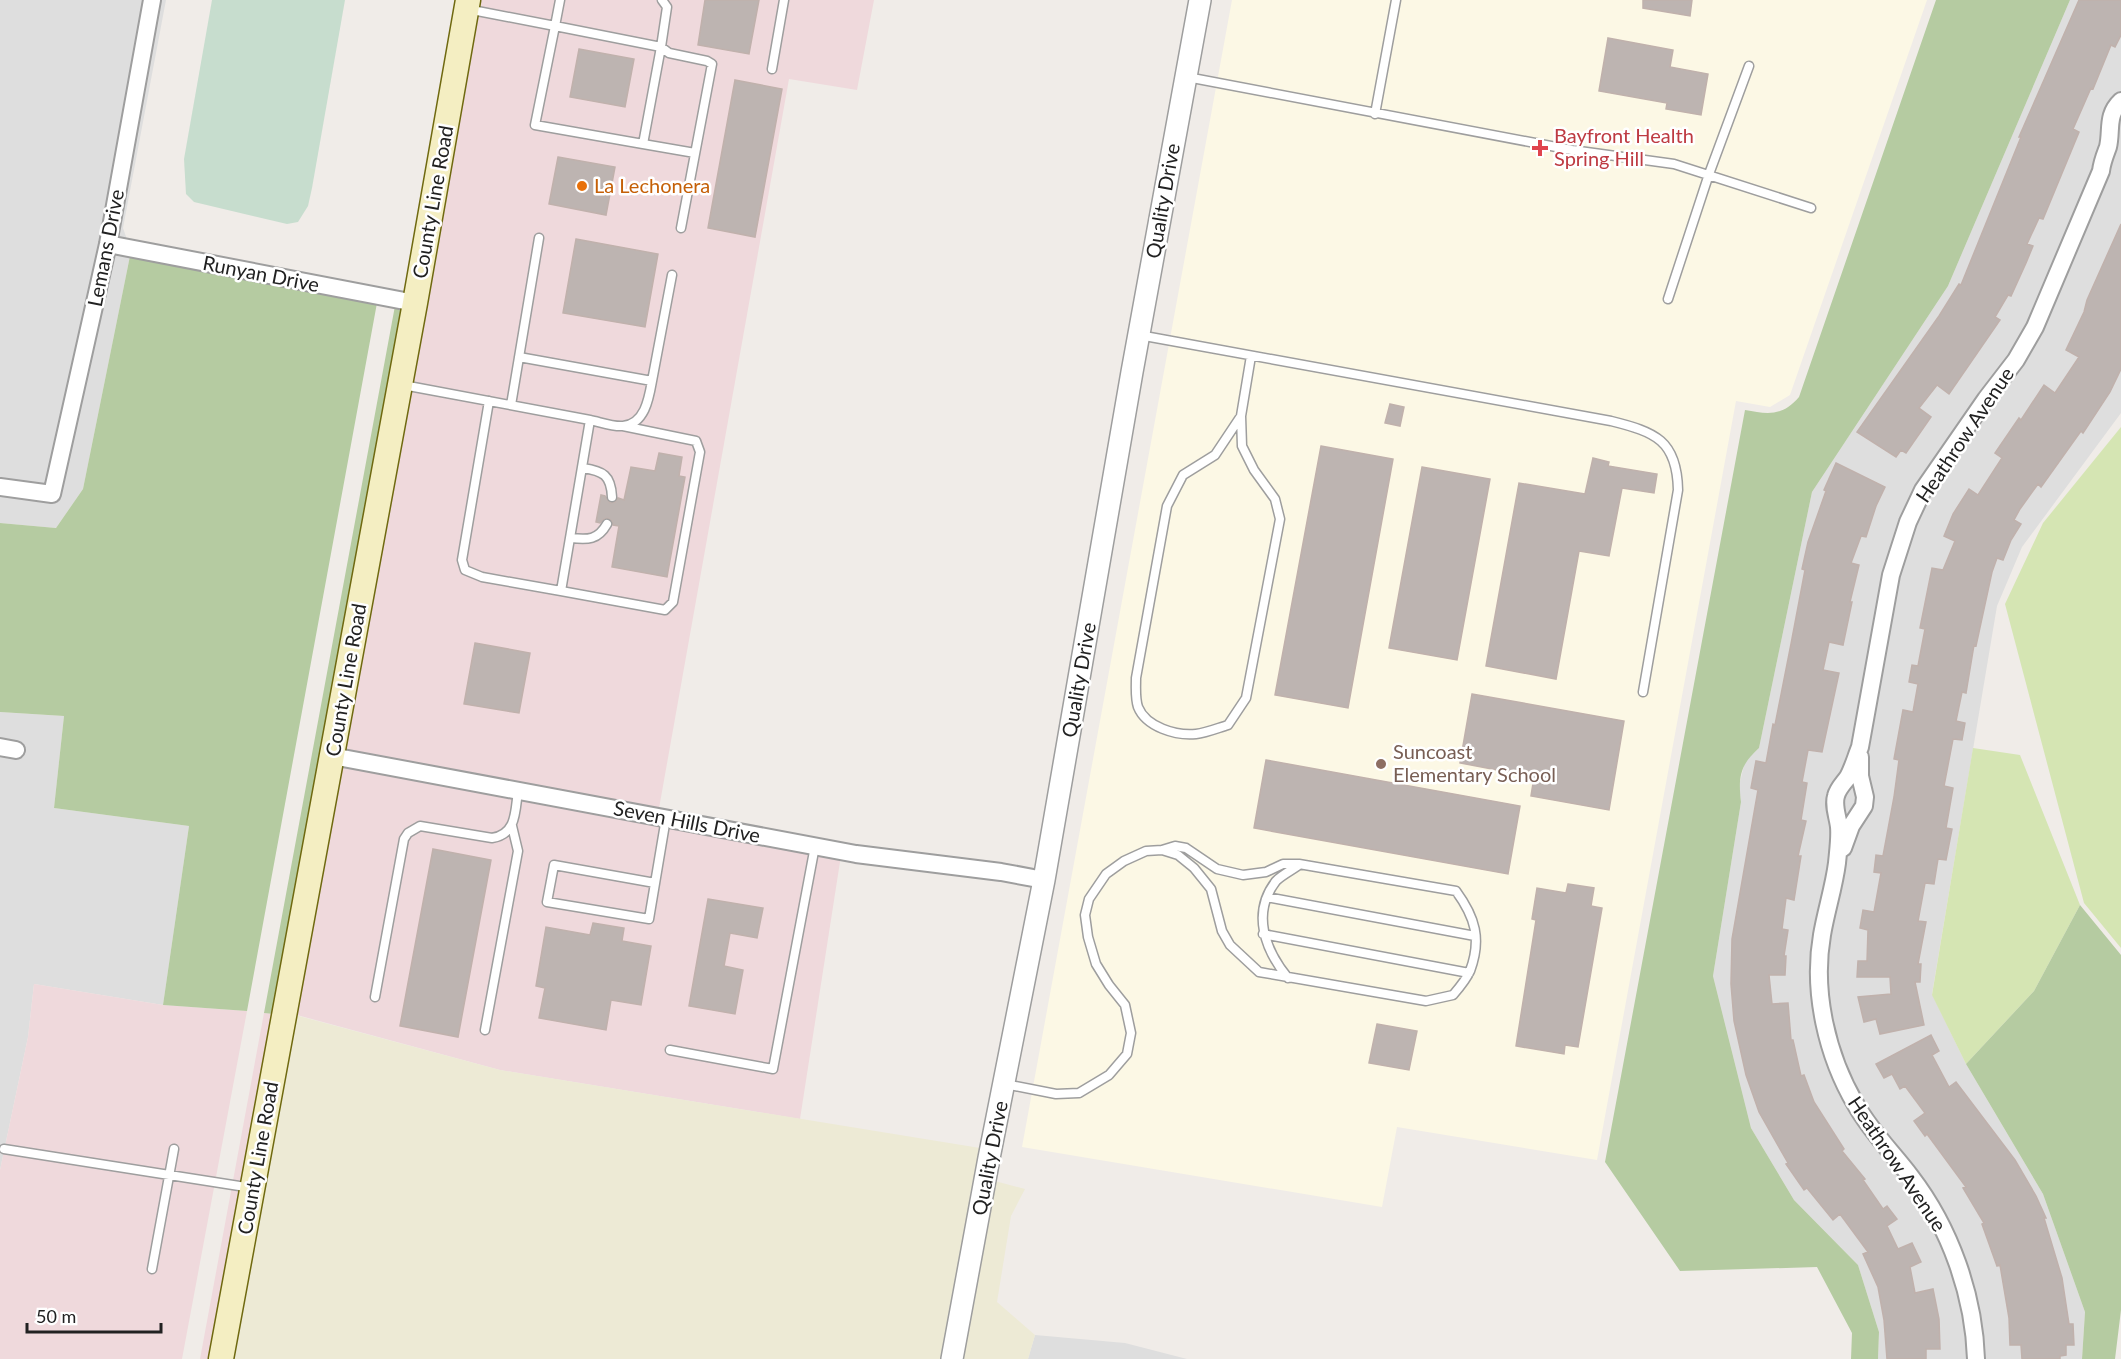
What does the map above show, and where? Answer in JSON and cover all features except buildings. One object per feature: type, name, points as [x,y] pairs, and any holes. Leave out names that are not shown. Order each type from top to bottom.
[{"type":"main road","name":"County Line Road","points":[[221,1359],[468,4]]},
{"type":"street","name":"Lemans Drive","points":[[0,487],[52,494],[108,244],[152,0]]},
{"type":"street","name":"Quality Drive","points":[[952,1359],[1044,880],[1200,0]]},
{"type":"street","name":"Heathrow Avenue","points":[[1976,1359],[1972,1317],[1950,1245],[1933,1211],[1912,1178],[1874,1133],[1856,1106],[1840,1074],[1828,1040],[1822,1005],[1819,973],[1821,937],[1837,863],[1851,826],[1864,806],[1865,796],[1860,776],[1860,747],[1891,575],[1908,522],[1923,490],[2016,360],[2035,327],[2101,171],[2108,147],[2112,114],[2121,101]]},
{"type":"street","name":"Heathrow Avenue","points":[[2101,171],[2113,160],[2121,146]]},
{"type":"street","name":"Runyan Drive","points":[[108,244],[415,303]]},
{"type":"street","name":"Heathrow Avenue","points":[[1837,863],[1839,828],[1835,801],[1838,790],[1852,768],[1860,747]]},
{"type":"street","name":"Seven Hills Drive","points":[[332,756],[856,854],[1044,880]]},
{"type":"lane","points":[[560,0],[535,125],[695,153]]},
{"type":"lane","points":[[643,144],[667,7],[662,0]]},
{"type":"lane","points":[[772,69],[783,0]]},
{"type":"lane","points":[[1375,114],[1396,0]]},
{"type":"lane","points":[[468,4],[555,26],[661,47],[669,53],[712,64],[681,228]]},
{"type":"lane","points":[[1668,299],[1709,174],[1749,66]]},
{"type":"lane","points":[[1186,77],[1572,150],[1655,161],[1709,174],[1811,208]]},
{"type":"lane","points":[[511,405],[539,238]]},
{"type":"lane","points":[[623,426],[636,422],[647,404],[672,275]]},
{"type":"lane","points":[[1139,335],[1611,421],[1640,428],[1658,438],[1668,449],[1678,468],[1678,490],[1643,692]]},
{"type":"lane","points":[[1241,416],[1215,455],[1183,475],[1167,506],[1136,678],[1136,695],[1139,709],[1150,723],[1173,732],[1196,734],[1228,725],[1246,698],[1280,519],[1275,499],[1254,470],[1242,446],[1241,416],[1251,356]]},
{"type":"lane","points":[[519,357],[652,381]]},
{"type":"lane","points":[[400,385],[489,401],[511,405],[623,426],[696,441],[700,452],[673,602],[665,610],[482,577],[465,570],[462,560],[489,401]]},
{"type":"lane","points":[[561,591],[590,420]]},
{"type":"lane","points":[[582,468],[598,471],[606,476],[612,487],[612,497]]},
{"type":"lane","points":[[571,538],[590,540],[599,536],[607,524]]},
{"type":"lane","points":[[485,1030],[518,851],[512,826],[518,790]]},
{"type":"lane","points":[[655,884],[554,865],[547,902],[649,919],[655,884],[666,818]]},
{"type":"lane","points":[[375,997],[404,839],[408,833],[420,826],[492,838],[501,837],[512,826]]},
{"type":"lane","points":[[670,1050],[773,1069],[816,846]]},
{"type":"lane","points":[[1004,1084],[1056,1094],[1079,1093],[1110,1075],[1127,1054],[1131,1033],[1125,1005],[1096,964],[1088,937],[1085,915],[1089,899],[1106,874],[1124,861],[1146,851],[1175,846],[1186,848],[1217,869],[1242,875],[1266,872],[1283,864],[1299,864],[1456,891],[1469,910],[1475,936],[1469,973],[1453,995],[1426,1000],[1259,972],[1230,945],[1222,931],[1211,889],[1194,868],[1178,855],[1162,850]]},
{"type":"lane","points":[[1288,978],[1270,953],[1263,934],[1262,913],[1267,897],[1277,880],[1299,864]]},
{"type":"lane","points":[[1267,897],[1475,936]]},
{"type":"lane","points":[[1263,934],[1469,973]]},
{"type":"lane","points":[[4,1149],[252,1188]]},
{"type":"lane","points":[[152,1269],[174,1149]]},
{"type":"shaded area","points":[[0,0],[166,0],[123,228],[131,251],[83,489],[56,528],[0,523]]},
{"type":"shaded area","points":[[479,0],[874,0],[857,90],[789,79],[658,814],[842,849],[800,1119],[500,1070],[297,1015]]},
{"type":"shaded area","name":"Suncoast Elementary School","points":[[1232,0],[1927,0],[1790,395],[1770,407],[1736,401],[1597,1160],[1397,1127],[1382,1207],[1022,1147]]},
{"type":"shaded area","points":[[2070,0],[2121,0],[2121,413],[2022,547],[1997,606],[1932,994],[1966,1064],[2043,1194],[2085,1312],[2082,1359],[1878,1359],[1879,1332],[1858,1265],[1794,1200],[1751,1128],[1713,976],[1741,802],[1739,786],[1745,761],[1759,748],[1812,492],[1948,286]]},
{"type":"shaded area","points":[[0,712],[64,716],[54,808],[189,826],[163,1005],[34,984],[28,1037],[0,1170]]},
{"type":"shaded area","points":[[34,984],[163,1005],[247,1011],[182,1359],[0,1359],[0,1170],[28,1037]]},
{"type":"shaded area","points":[[264,1013],[274,1014],[210,1359],[200,1359]]},
{"type":"shaded area","points":[[295,1015],[500,1070],[980,1148],[941,1359],[231,1359]]},
{"type":"shaded area","points":[[995,1181],[1025,1189],[1011,1216],[997,1302],[1035,1335],[1028,1359],[962,1359]]},
{"type":"shaded area","points":[[1035,1335],[1125,1343],[1187,1359],[1028,1359]]},
{"type":"green space","points":[[212,0],[345,0],[312,188],[308,206],[298,222],[287,224],[194,202],[186,194],[184,159]]},
{"type":"green space","points":[[1936,0],[2070,0],[1948,286],[1812,492],[1759,748],[1744,766],[1740,778],[1741,802],[1713,976],[1751,1128],[1794,1200],[1858,1265],[1879,1332],[1878,1359],[1851,1359],[1852,1333],[1817,1267],[1680,1271],[1605,1162],[1745,410],[1780,411],[1799,397]]},
{"type":"green space","points":[[131,251],[379,292],[247,1011],[163,1005],[189,826],[54,808],[64,716],[0,712],[0,523],[56,528],[83,489]]},
{"type":"green space","points":[[397,295],[406,297],[274,1014],[264,1013]]},
{"type":"green space","points":[[2121,427],[2121,948],[2084,903],[2005,604],[2043,523]]},
{"type":"green space","points":[[1973,748],[2020,755],[2080,905],[2034,991],[1966,1064],[1932,995]]},
{"type":"green space","points":[[2080,905],[2121,955],[2121,1310],[2115,1359],[2082,1359],[2085,1312],[2043,1194],[1966,1064],[2034,991]]},
{"type":"place","name":"Bayfront Health Spring Hill","points":[[1540,148]]},
{"type":"place","name":"La Lechonera","points":[[582,186]]},
{"type":"place","name":"Suncoast Elementary School","points":[[1381,764]]}]
